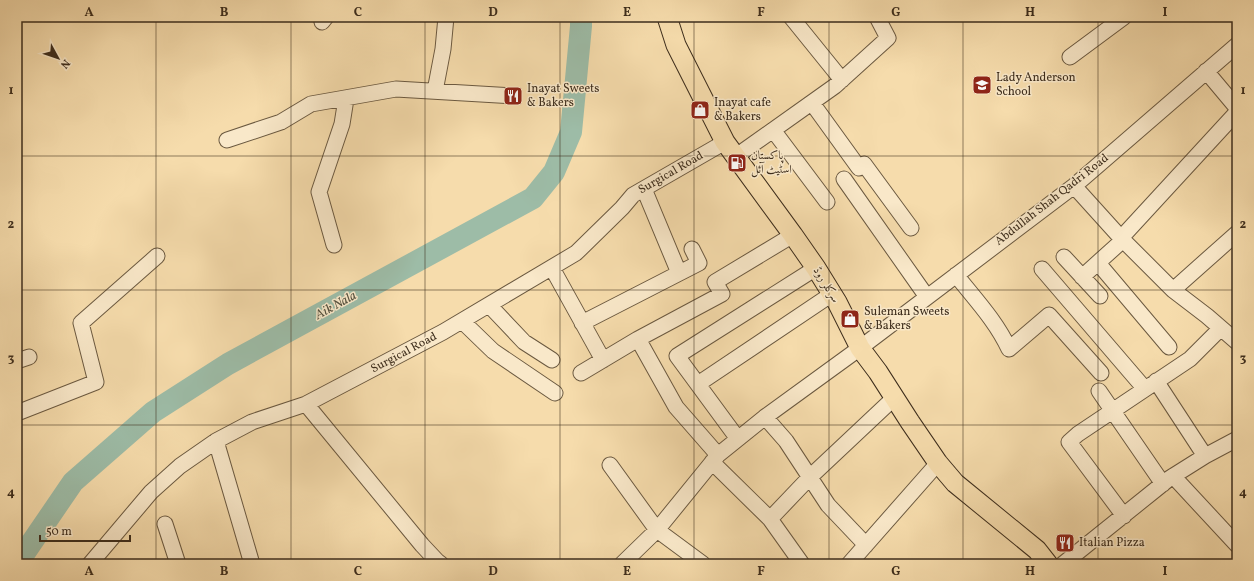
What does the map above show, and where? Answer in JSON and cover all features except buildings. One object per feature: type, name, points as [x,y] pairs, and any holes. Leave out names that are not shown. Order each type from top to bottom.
[{"type":"main road","name":"سرکلر روڈ","points":[[667,17],[676,45],[725,142],[794,235],[816,268],[832,294],[860,348],[878,372],[938,463],[955,483],[1037,550],[1048,564]]},
{"type":"street","points":[[436,92],[443,49],[446,17]]},
{"type":"street","points":[[791,17],[842,80]]},
{"type":"street","points":[[736,157],[835,86],[888,38],[876,17]]},
{"type":"street","points":[[1070,57],[1124,17]]},
{"type":"street","name":"Abdullah Shah Qadri Road","points":[[622,564],[657,530],[715,458],[765,416],[860,348],[1074,186],[1237,45]]},
{"type":"street","points":[[1082,277],[1122,239],[1237,110],[1206,71]]},
{"type":"street","points":[[227,140],[281,122],[311,104],[396,90],[513,96]]},
{"type":"street","points":[[334,245],[319,192],[342,124],[346,99]]},
{"type":"street","points":[[812,103],[859,168],[864,164],[911,228]]},
{"type":"street","points":[[773,130],[827,202]]},
{"type":"street","name":"Surgical Road","points":[[90,564],[150,492],[180,466],[216,441],[252,422],[306,404],[462,321],[576,253],[622,208],[633,195],[725,142]]},
{"type":"street","points":[[844,179],[927,297]]},
{"type":"street","points":[[1074,186],[1122,239],[1172,290],[1207,316],[1237,342]]},
{"type":"street","points":[[644,189],[679,273]]},
{"type":"street","points":[[1172,290],[1237,233]]},
{"type":"street","points":[[581,373],[638,339],[722,294],[715,282],[794,235]]},
{"type":"street","points":[[582,323],[699,263],[692,249]]},
{"type":"street","points":[[17,413],[96,382],[81,322],[157,256]]},
{"type":"street","points":[[1064,258],[1100,296]]},
{"type":"street","points":[[1098,263],[1169,347]]},
{"type":"street","points":[[552,268],[603,360]]},
{"type":"street","points":[[738,439],[677,356],[816,268]]},
{"type":"street","points":[[1042,270],[1150,385],[1205,456]]},
{"type":"street","points":[[956,275],[986,312],[1004,338],[1009,349],[1049,314],[1101,373]]},
{"type":"street","points":[[698,384],[832,294]]},
{"type":"street","points":[[489,305],[524,342],[552,360]]},
{"type":"street","points":[[462,321],[493,351],[555,393]]},
{"type":"street","points":[[1124,516],[1069,442],[1078,434],[1190,359],[1217,332]]},
{"type":"street","points":[[638,339],[676,407],[715,458],[770,519],[802,564]]},
{"type":"street","points":[[1099,392],[1112,411],[1168,480],[1237,545]]},
{"type":"street","points":[[770,519],[810,477],[894,398]]},
{"type":"street","points":[[306,404],[422,545],[441,564]]},
{"type":"street","points":[[765,416],[786,441],[828,505],[866,545]]},
{"type":"street","points":[[1063,564],[1168,480],[1205,456],[1237,439]]},
{"type":"street","points":[[216,441],[252,564]]},
{"type":"street","points":[[848,564],[938,463]]},
{"type":"street","points":[[610,465],[657,530],[703,564]]},
{"type":"street","points":[[165,524],[178,564]]},
{"type":"waterway","name":"Aik Nala","points":[[17,564],[73,482],[153,412],[228,364],[533,198],[554,172],[571,132],[581,17]]},
{"type":"place","name":"Lady Anderson School","points":[[982,85]]},
{"type":"place","name":"Inayat Sweets & Bakers","points":[[513,96]]},
{"type":"place","name":"Inayat cafe & Bakers","points":[[700,110]]},
{"type":"place","name":"پاکستان اسٹیٹ آئل","points":[[737,163]]},
{"type":"place","name":"Suleman Sweets & Bakers","points":[[850,319]]},
{"type":"place","name":"Italian Pizza","points":[[1065,543]]}]
